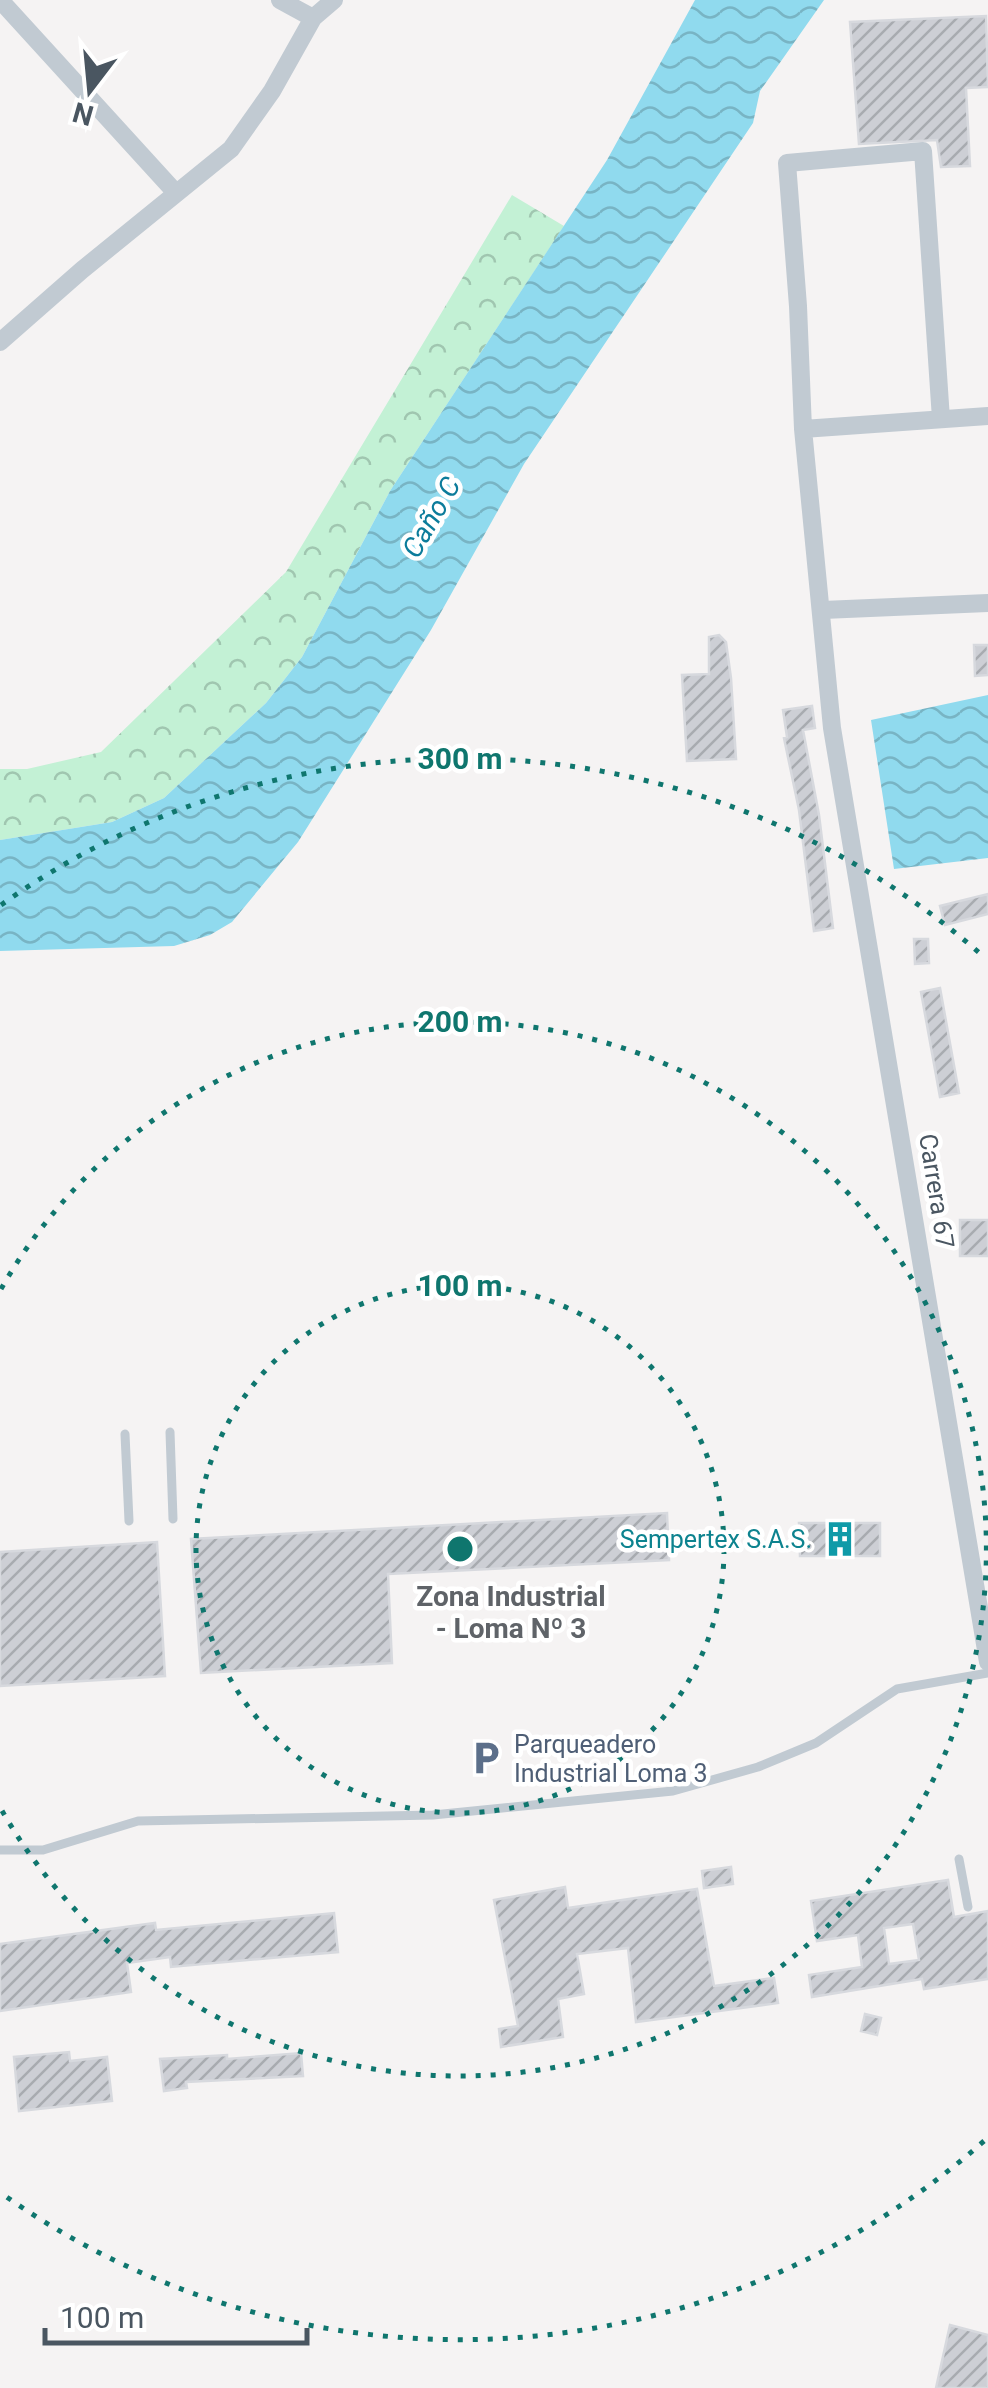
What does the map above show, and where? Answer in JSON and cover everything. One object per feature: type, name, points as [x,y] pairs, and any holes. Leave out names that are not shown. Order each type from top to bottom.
[{"type":"street","points":[[0,0],[176,193]]},
{"type":"street","points":[[280,0],[313,18]]},
{"type":"street","points":[[0,342],[231,148],[272,91],[313,18],[334,0]]},
{"type":"street","name":"Carrera 67","points":[[941,419],[923,151],[786,162],[803,429],[832,728],[988,1662]]},
{"type":"street","points":[[803,429],[988,416]]},
{"type":"street","points":[[822,610],[988,603]]},
{"type":"lane","points":[[170,1432],[173,1519]]},
{"type":"lane","points":[[125,1434],[129,1522]]},
{"type":"lane","points":[[0,1850],[43,1850],[138,1822],[432,1815],[672,1791],[758,1767],[816,1743],[897,1689],[988,1672]]},
{"type":"lane","points":[[959,1859],[968,1907]]},
{"type":"green space","points":[[512,195],[564,226],[390,491],[302,657],[266,703],[164,798],[112,822],[0,840],[0,769],[27,769],[101,752],[286,572]]},
{"type":"water","name":"Caño C","points":[[695,0],[824,0],[760,91],[753,123],[524,464],[431,630],[298,842],[232,922],[210,935],[174,946],[0,951],[0,840],[112,822],[164,798],[266,703],[302,657],[390,491],[607,160]]},
{"type":"water","points":[[988,695],[988,858],[894,869],[871,720]]},
{"type":"building","points":[[986,16],[988,87],[966,88],[970,166],[941,167],[937,140],[859,144],[850,22]]},
{"type":"building","points":[[719,635],[726,642],[731,678],[736,759],[687,761],[682,675],[709,674],[709,637]]},
{"type":"building","points":[[974,645],[988,645],[988,675],[975,676]]},
{"type":"building","points":[[812,706],[815,728],[803,730],[819,815],[833,928],[814,931],[783,710]]},
{"type":"building","points":[[988,894],[988,914],[945,925],[940,906]]},
{"type":"building","points":[[914,939],[928,939],[929,963],[915,964]]},
{"type":"building","points":[[940,988],[959,1093],[940,1097],[921,992]]},
{"type":"building","points":[[960,1220],[988,1220],[988,1256],[960,1256]]},
{"type":"building","points":[[667,1513],[669,1560],[388,1574],[392,1663],[201,1673],[191,1539]]},
{"type":"building","name":"Sempertex S.A.S.","points":[[799,1523],[880,1523],[880,1556],[800,1556]]},
{"type":"building","points":[[157,1542],[165,1676],[0,1686],[0,1552]]},
{"type":"building","points":[[731,1867],[733,1884],[704,1888],[702,1871]]},
{"type":"building","points":[[948,1880],[954,1917],[988,1911],[988,1979],[924,1989],[922,1979],[812,1997],[809,1975],[862,1967],[858,1935],[817,1941],[811,1901]],"holes":[[[913,1924],[919,1960],[889,1964],[884,1928]]]},
{"type":"building","points":[[565,1887],[568,1908],[697,1889],[714,1986],[774,1978],[778,2003],[636,2022],[628,1948],[577,1954],[584,1994],[558,1999],[563,2037],[501,2047],[499,2029],[518,2026],[494,1900]]},
{"type":"building","points":[[334,1913],[338,1952],[171,1967],[170,1957],[127,1963],[131,1992],[0,2011],[0,1944],[155,1923],[156,1930]]},
{"type":"building","points":[[865,2014],[881,2018],[877,2035],[861,2031]]},
{"type":"building","points":[[69,2052],[70,2061],[107,2057],[112,2101],[19,2111],[14,2057]]},
{"type":"building","points":[[301,2053],[303,2076],[186,2082],[187,2088],[164,2091],[160,2059]]},
{"type":"building","points":[[950,2325],[988,2335],[988,2388],[936,2388]]},
{"type":"place","name":"Sempertex S.A.S.","points":[[840,1539]]},
{"type":"place","name":"Parqueadero Industrial Loma 3","points":[[486,1758]]},
{"type":"district","name":"Zona Industrial - Loma Nº 3","points":[[511,1612]]}]
